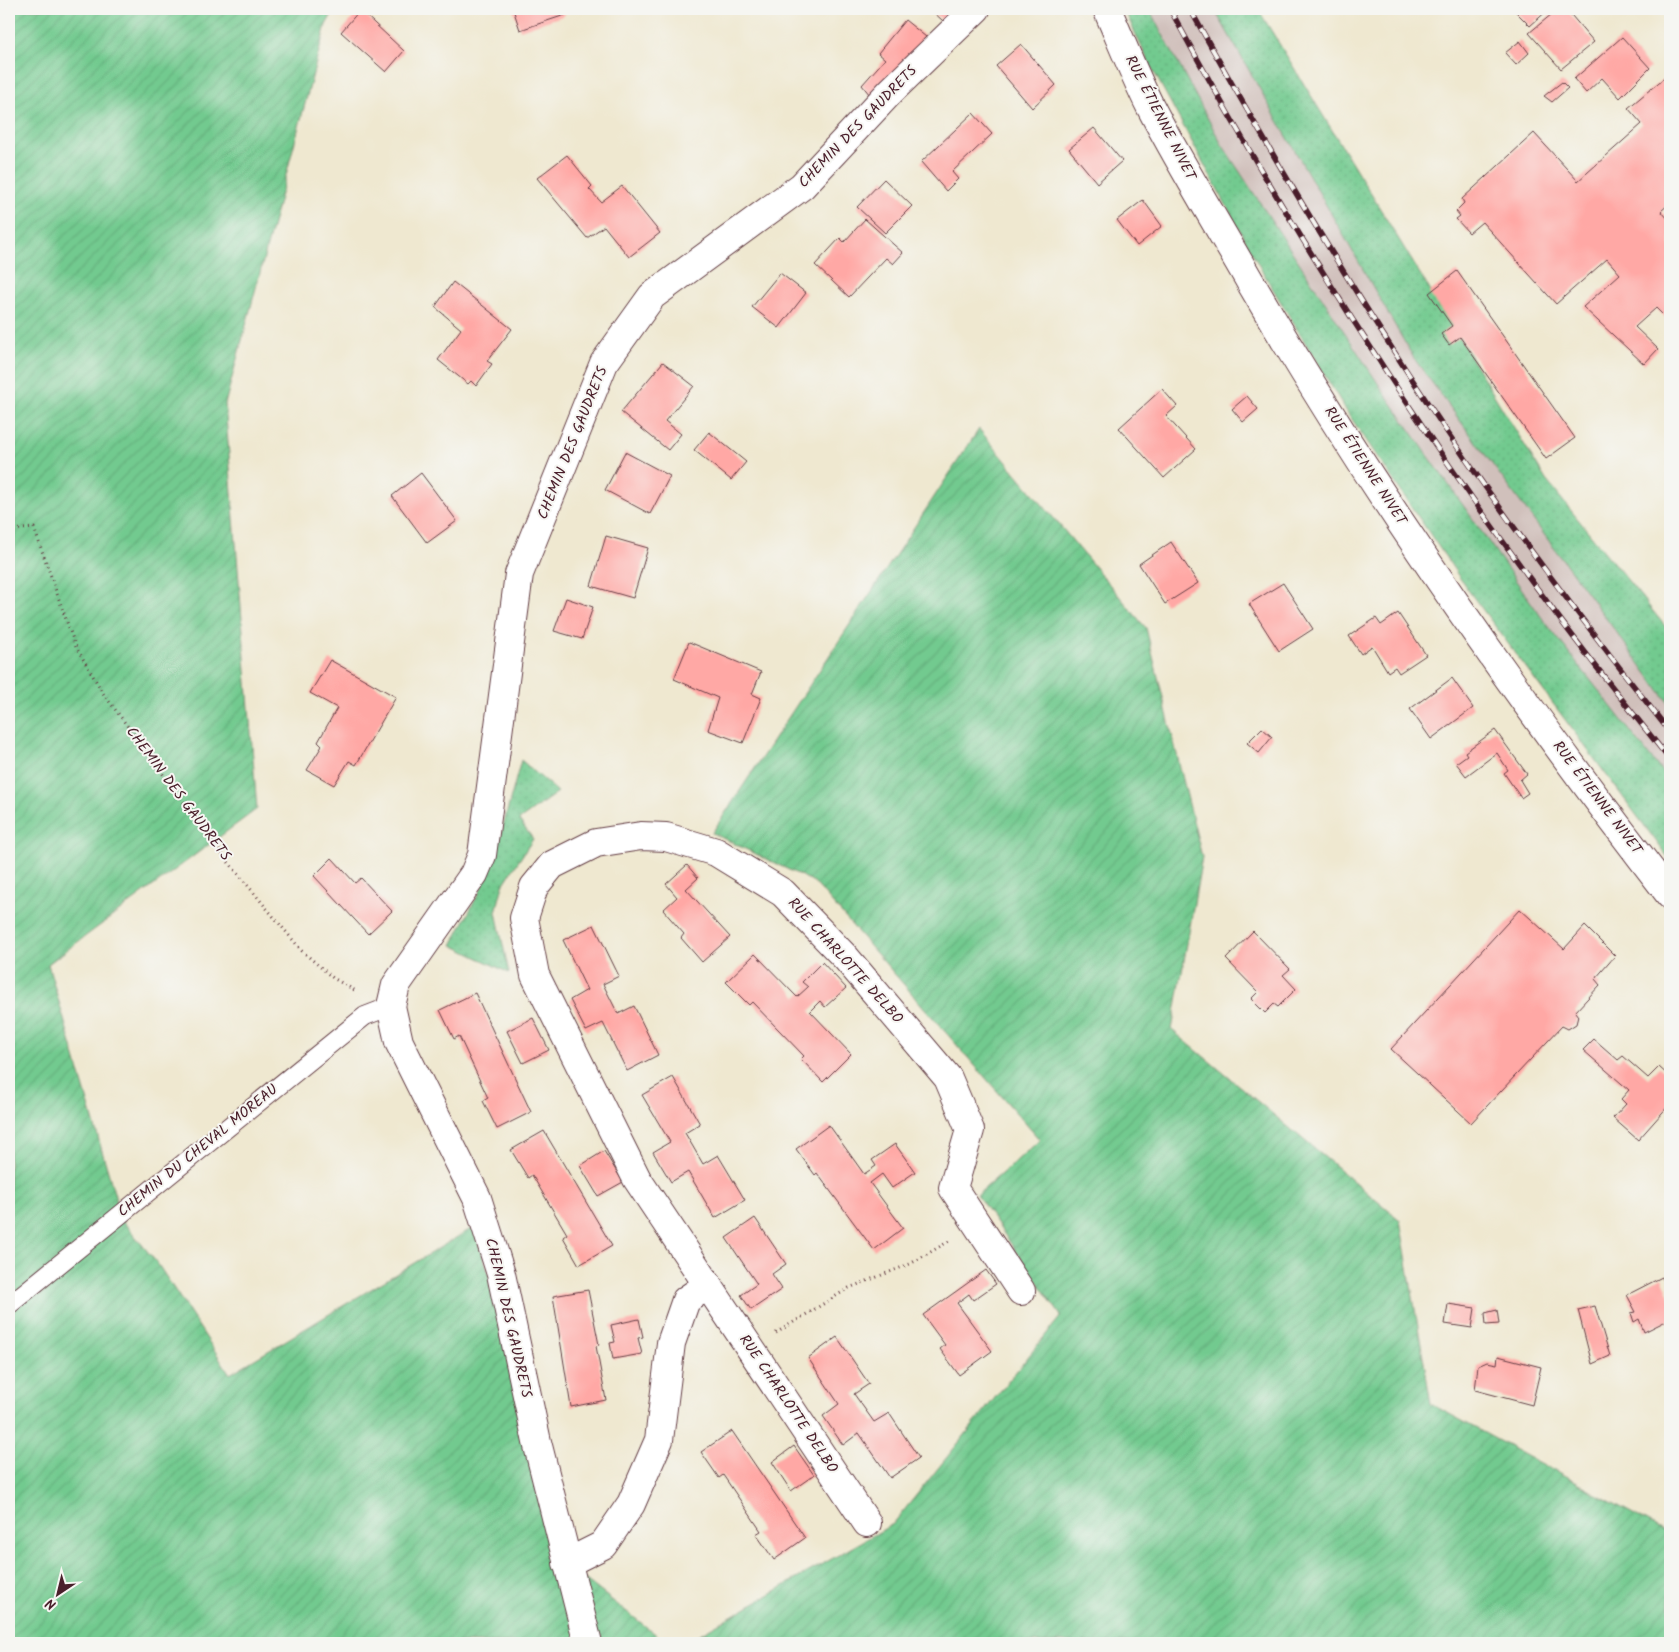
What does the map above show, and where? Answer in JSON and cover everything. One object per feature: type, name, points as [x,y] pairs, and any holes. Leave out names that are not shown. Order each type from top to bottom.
[{"type":"street","name":"CHEMIN DES GAUDRETS","points":[[588,1643],[537,1442],[501,1274],[477,1198],[399,1042],[391,1006],[396,985],[474,874],[482,855],[519,574],[604,364],[652,296],[802,186],[891,91],[976,9]]},
{"type":"street","name":"RUE ÉTIENNE NIVET","points":[[1107,9],[1149,104],[1282,336],[1351,448],[1519,693],[1670,895]]},
{"type":"street","name":"RUE CHARLOTTE DELBO","points":[[867,1523],[637,1179],[535,975],[524,918],[534,887],[552,865],[596,843],[641,836],[666,838],[716,852],[783,893],[846,958],[948,1078],[970,1130],[953,1188],[1021,1291]]},
{"type":"street","points":[[568,1563],[603,1545],[631,1504],[659,1440],[671,1343],[686,1300],[708,1285]]},
{"type":"lane","name":"CHEMIN DU CHEVAL MOREAU","points":[[9,1305],[365,1016],[391,1006]]},
{"type":"path","name":"CHEMIN DES GAUDRETS","points":[[9,530],[34,528],[76,646],[103,693],[225,858],[302,951],[333,978],[360,994],[391,1006]]},
{"type":"path","points":[[750,1348],[849,1288],[910,1264],[977,1224]]},
{"type":"shaded area","points":[[1141,9],[1219,9],[1670,664],[1670,808],[1370,399]]},
{"type":"green space","points":[[9,9],[335,9],[326,25],[225,404],[257,809],[48,964],[122,1220],[157,1263],[230,1374],[474,1227],[502,1316],[559,1559],[667,1643],[9,1643]]},
{"type":"green space","points":[[1124,9],[1149,9],[1221,143],[1381,388],[1542,618],[1670,782],[1670,860],[1468,590],[1347,412],[1262,271],[1149,63]]},
{"type":"green space","points":[[1214,9],[1258,9],[1546,480],[1670,632],[1670,705],[1413,357]]},
{"type":"green space","points":[[979,429],[1146,628],[1202,857],[1172,1030],[1400,1220],[1431,1404],[1670,1534],[1670,1643],[684,1643],[893,1524],[1061,1316],[977,1195],[1040,1140],[814,882],[712,833]]},
{"type":"green space","points":[[521,760],[558,792],[519,820],[533,839],[503,885],[496,912],[509,973],[452,945],[492,867]]},
{"type":"building","points":[[513,9],[563,9],[565,15],[520,30]]},
{"type":"building","points":[[930,9],[956,9],[943,21]]},
{"type":"building","points":[[1513,9],[1549,9],[1530,26]]},
{"type":"building","points":[[1558,9],[1566,9],[1594,42],[1561,69],[1529,33]]},
{"type":"building","points":[[360,10],[404,51],[386,72],[341,32]]},
{"type":"building","points":[[905,20],[926,37],[873,99],[862,85],[885,59],[878,53]]},
{"type":"building","points":[[1622,37],[1650,68],[1620,98],[1602,78],[1586,93],[1574,79]]},
{"type":"building","points":[[1520,41],[1529,53],[1516,65],[1505,53]]},
{"type":"building","points":[[1021,44],[1056,85],[1032,108],[996,66]]},
{"type":"building","points":[[1670,73],[1670,203],[1661,211],[1670,221],[1670,315],[1666,318],[1656,308],[1635,327],[1658,349],[1644,364],[1583,307],[1620,274],[1607,259],[1556,304],[1482,222],[1469,233],[1456,219],[1460,216],[1456,211],[1464,203],[1462,199],[1534,133],[1578,181],[1642,124],[1628,108]]},
{"type":"building","points":[[1562,82],[1568,88],[1552,102],[1544,96]]},
{"type":"building","points":[[973,113],[992,134],[952,172],[958,179],[946,191],[921,162]]},
{"type":"building","points":[[1094,128],[1122,161],[1097,183],[1069,149]]},
{"type":"building","points":[[567,155],[592,186],[589,189],[601,202],[622,186],[660,233],[629,257],[604,226],[587,238],[537,178]]},
{"type":"building","points":[[884,179],[912,206],[885,233],[857,207]]},
{"type":"building","points":[[1143,200],[1162,226],[1137,246],[1117,220]]},
{"type":"building","points":[[865,219],[903,253],[893,264],[886,258],[849,297],[815,265],[840,238],[844,242]]},
{"type":"building","points":[[1457,271],[1575,438],[1546,459],[1460,337],[1449,345],[1441,334],[1452,326],[1429,293]]},
{"type":"building","points":[[780,273],[806,293],[779,328],[752,307]]},
{"type":"building","points":[[453,282],[512,329],[487,361],[492,364],[476,386],[471,381],[468,384],[438,360],[461,329],[435,307]]},
{"type":"building","points":[[663,362],[694,386],[665,421],[681,434],[668,450],[621,412]]},
{"type":"building","points":[[1162,389],[1177,406],[1166,416],[1196,449],[1164,478],[1119,428]]},
{"type":"building","points":[[1247,396],[1258,409],[1243,422],[1232,409]]},
{"type":"building","points":[[709,432],[746,462],[731,480],[694,450]]},
{"type":"building","points":[[625,452],[670,476],[650,514],[605,490]]},
{"type":"building","points":[[421,473],[457,521],[427,543],[392,496]]},
{"type":"building","points":[[606,536],[648,548],[633,598],[591,586]]},
{"type":"building","points":[[1171,542],[1198,583],[1165,604],[1139,564]]},
{"type":"building","points":[[1283,583],[1313,629],[1279,651],[1249,604]]},
{"type":"building","points":[[566,598],[593,607],[582,639],[554,631]]},
{"type":"building","points":[[1398,613],[1426,655],[1399,673],[1395,667],[1388,672],[1372,646],[1361,654],[1349,636],[1376,618],[1381,625]]},
{"type":"building","points":[[689,642],[761,672],[752,694],[761,698],[743,743],[708,730],[718,698],[674,679]]},
{"type":"building","points":[[330,660],[396,697],[356,765],[349,761],[334,785],[307,770],[322,746],[318,742],[337,708],[310,693]]},
{"type":"building","points":[[1452,678],[1473,708],[1431,739],[1410,709]]},
{"type":"building","points":[[1262,728],[1272,737],[1259,753],[1247,743]]},
{"type":"building","points":[[1495,730],[1527,774],[1520,780],[1528,793],[1521,798],[1504,773],[1508,770],[1497,753],[1466,776],[1456,763],[1467,755],[1465,752]]},
{"type":"building","points":[[332,858],[355,883],[361,878],[392,911],[368,934],[314,876]]},
{"type":"building","points":[[687,865],[698,878],[686,889],[730,937],[702,962],[681,938],[684,934],[663,910],[677,897],[666,884]]},
{"type":"building","points":[[1520,909],[1564,949],[1585,926],[1615,956],[1595,979],[1600,985],[1575,1012],[1578,1016],[1576,1024],[1568,1029],[1562,1026],[1471,1123],[1391,1049]]},
{"type":"building","points":[[594,925],[619,976],[603,984],[618,1014],[634,1006],[658,1055],[627,1071],[603,1023],[586,1031],[570,1000],[587,990],[563,940]]},
{"type":"building","points":[[1253,931],[1290,969],[1283,975],[1296,989],[1278,1007],[1274,1004],[1265,1013],[1251,999],[1258,992],[1226,959]]},
{"type":"building","points":[[755,954],[797,997],[808,987],[802,982],[822,962],[846,988],[825,1007],[820,1001],[810,1011],[851,1054],[823,1082],[801,1059],[804,1056],[752,1002],[749,1005],[726,982]]},
{"type":"building","points":[[475,993],[531,1112],[497,1129],[483,1101],[488,1098],[459,1036],[454,1039],[440,1010]]},
{"type":"building","points":[[533,1018],[549,1050],[523,1063],[507,1031]]},
{"type":"building","points":[[1594,1039],[1618,1060],[1623,1056],[1648,1078],[1659,1067],[1670,1077],[1670,1104],[1638,1140],[1613,1118],[1626,1104],[1621,1099],[1629,1090],[1583,1050]]},
{"type":"building","points":[[673,1077],[700,1124],[685,1133],[703,1164],[718,1155],[745,1200],[715,1218],[688,1172],[671,1182],[653,1152],[670,1142],[642,1095]]},
{"type":"building","points":[[829,1125],[864,1174],[876,1166],[872,1160],[895,1144],[915,1172],[892,1188],[882,1174],[870,1183],[903,1228],[874,1250],[817,1173],[815,1175],[796,1149]]},
{"type":"building","points":[[544,1131],[612,1246],[579,1265],[563,1237],[567,1234],[532,1175],[528,1178],[511,1150]]},
{"type":"building","points":[[604,1151],[623,1182],[598,1196],[580,1166]]},
{"type":"building","points":[[755,1218],[786,1264],[772,1274],[782,1289],[751,1310],[741,1295],[757,1284],[726,1238]]},
{"type":"building","points":[[986,1270],[996,1284],[973,1300],[969,1294],[957,1303],[992,1351],[959,1375],[940,1349],[945,1345],[923,1315]]},
{"type":"building","points":[[1662,1277],[1670,1295],[1670,1319],[1644,1332],[1639,1319],[1634,1322],[1631,1313],[1636,1312],[1627,1295]]},
{"type":"building","points":[[588,1290],[599,1345],[596,1346],[606,1400],[571,1407],[553,1296]]},
{"type":"building","points":[[1448,1304],[1475,1308],[1472,1328],[1445,1324]]},
{"type":"building","points":[[1595,1306],[1610,1356],[1592,1364],[1578,1310]]},
{"type":"building","points":[[1497,1310],[1499,1324],[1486,1325],[1485,1313]]},
{"type":"building","points":[[639,1319],[643,1337],[638,1338],[642,1354],[613,1359],[610,1343],[615,1342],[611,1325]]},
{"type":"building","points":[[837,1337],[869,1384],[854,1394],[874,1422],[889,1413],[919,1458],[890,1478],[859,1433],[843,1445],[823,1416],[839,1404],[808,1358]]},
{"type":"building","points":[[1498,1356],[1541,1367],[1532,1405],[1475,1390],[1478,1366],[1487,1362],[1497,1364]]},
{"type":"building","points":[[732,1431],[805,1538],[774,1560],[756,1534],[761,1531],[723,1475],[719,1478],[701,1452]]},
{"type":"building","points":[[794,1446],[814,1475],[791,1491],[772,1462]]},
{"type":"railway","points":[[1170,9],[1212,86],[1301,236],[1347,311],[1443,457],[1545,599],[1670,760]]},
{"type":"railway","points":[[1190,9],[1306,210],[1366,308],[1429,405],[1486,489],[1546,571],[1670,732]]}]
